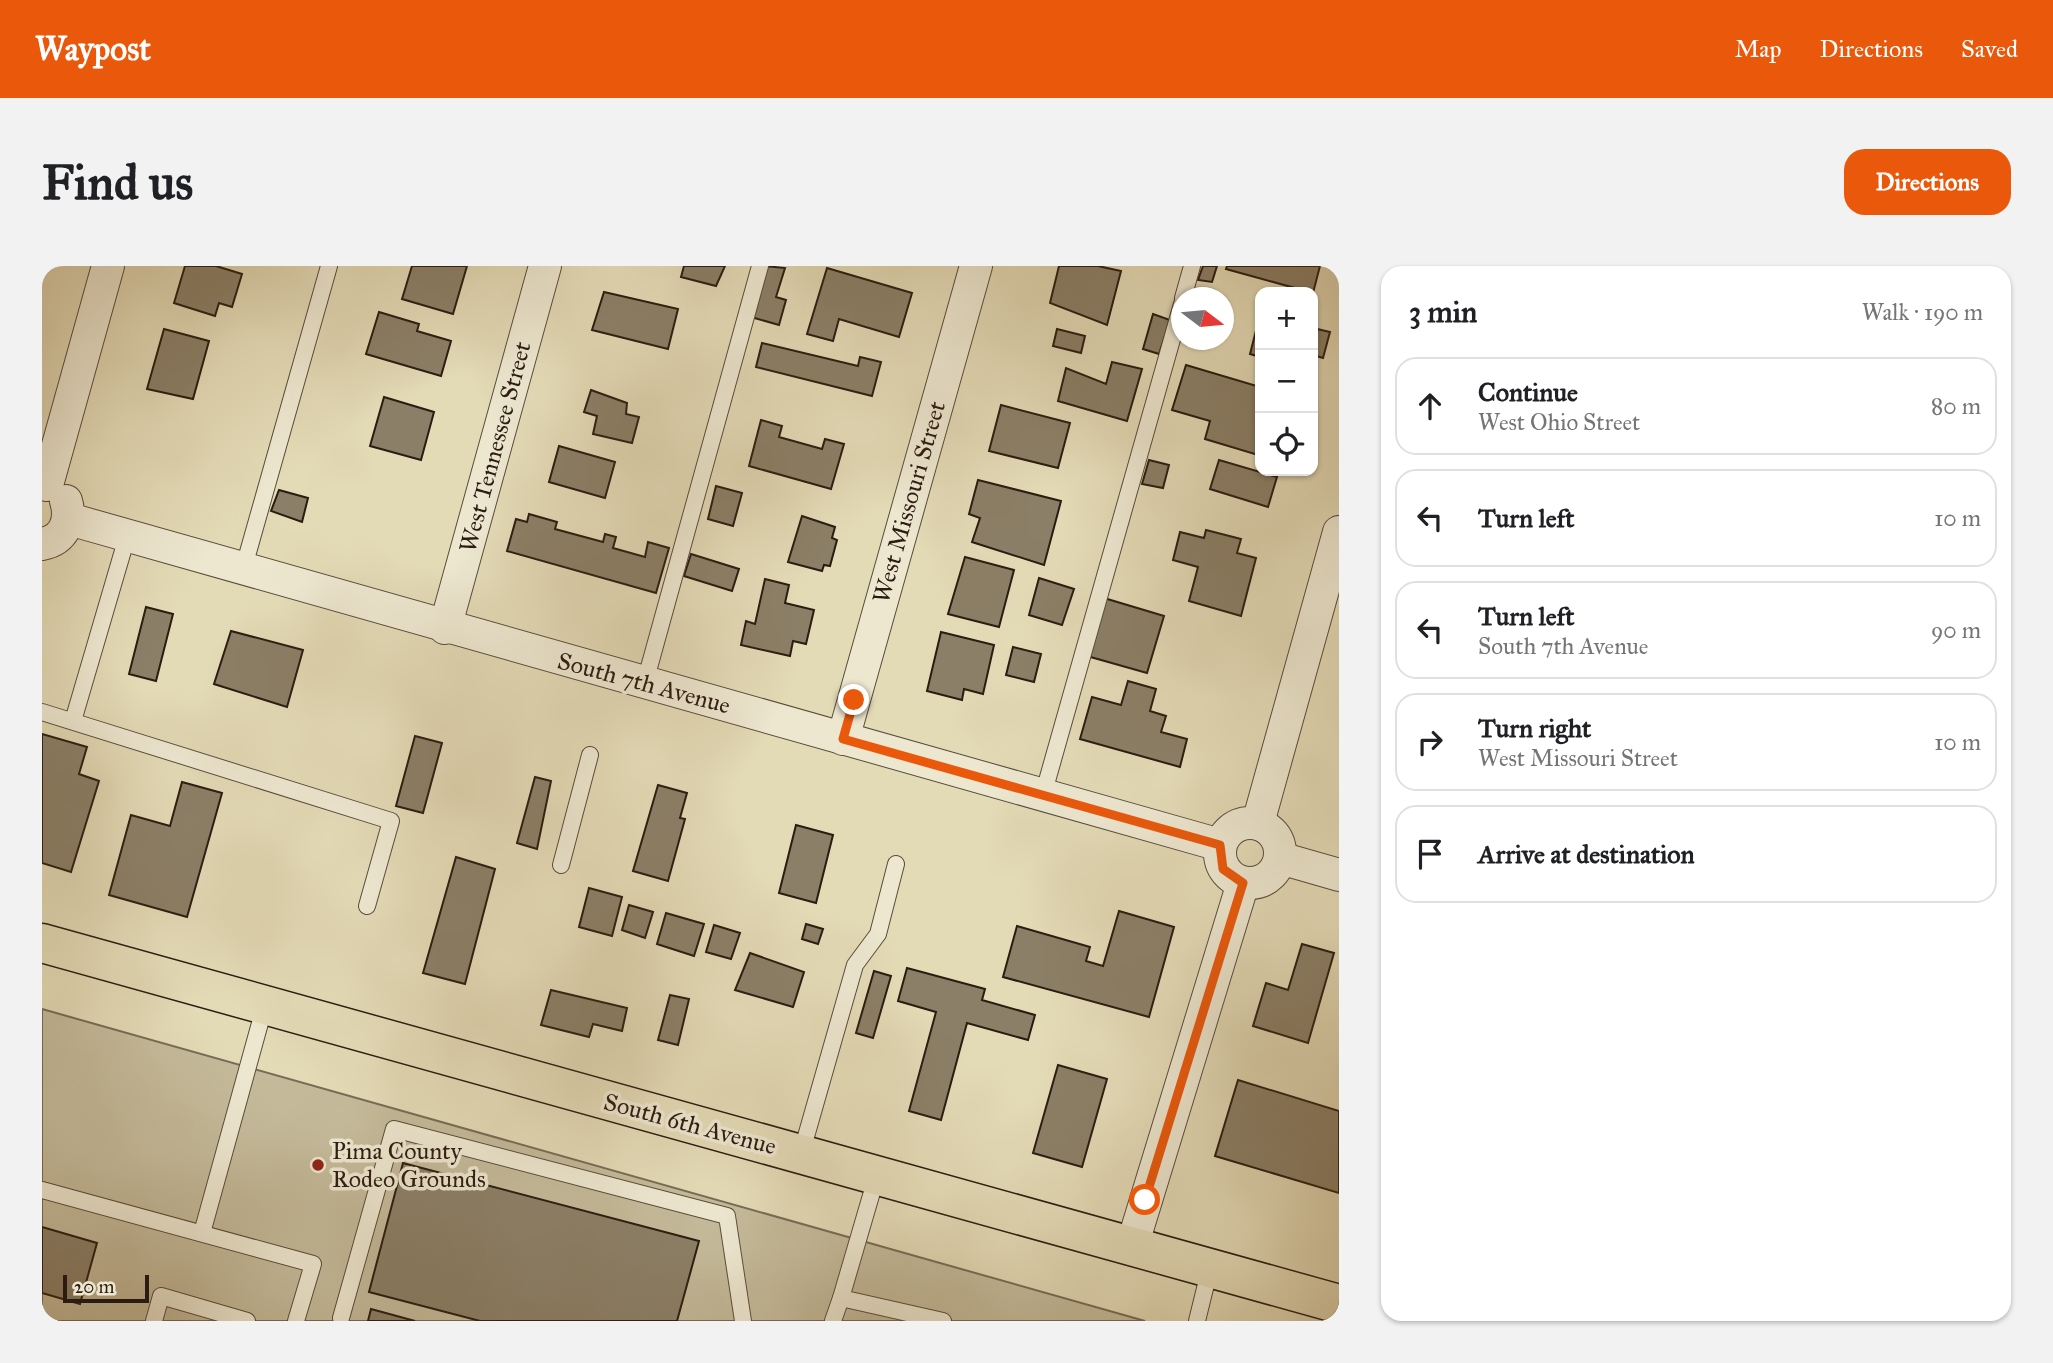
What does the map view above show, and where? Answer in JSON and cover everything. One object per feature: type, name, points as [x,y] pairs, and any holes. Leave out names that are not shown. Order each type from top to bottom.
[{"type":"main road","name":"South 6th Avenue","points":[[42,943],[1339,1304]]},
{"type":"street","points":[[42,544],[61,535],[69,520],[69,510],[62,494],[44,484],[108,266]]},
{"type":"street","name":"West Tennessee Street","points":[[445,628],[545,266]]},
{"type":"street","name":"West Missouri Street","points":[[843,739],[976,266]]},
{"type":"street","name":"South 7th Avenue","points":[[69,520],[1220,845]]},
{"type":"street","points":[[1258,824],[1339,532]]},
{"type":"street","points":[[1258,824],[1266,827],[1278,841],[1278,867],[1259,883],[1243,883],[1223,869],[1220,845],[1231,829],[1239,825],[1258,824]]},
{"type":"street","points":[[1280,858],[1339,875]]},
{"type":"street","points":[[1132,1246],[1243,883]]},
{"type":"lane","points":[[243,570],[329,266]]},
{"type":"lane","points":[[645,682],[760,266]]},
{"type":"lane","points":[[1186,287],[1192,266]]},
{"type":"lane","points":[[1043,795],[1171,340]]},
{"type":"lane","points":[[73,721],[127,537]]},
{"type":"lane","points":[[42,712],[391,821],[367,906]]},
{"type":"lane","points":[[561,865],[590,755]]},
{"type":"lane","points":[[801,1154],[855,965],[878,934],[896,864]]},
{"type":"lane","points":[[202,1233],[265,1005]]},
{"type":"lane","points":[[341,1318],[394,1129],[727,1216],[743,1321]]},
{"type":"lane","points":[[834,1321],[877,1175]]},
{"type":"lane","points":[[42,1190],[313,1264],[296,1321]]},
{"type":"lane","points":[[1197,1321],[1210,1268]]},
{"type":"lane","points":[[153,1321],[161,1296],[247,1321]]},
{"type":"lane","points":[[841,1298],[943,1321]]},
{"type":"shaded area","name":"Pima County Rodeo Grounds","points":[[42,1009],[1145,1321],[42,1321]]},
{"type":"building","points":[[185,266],[216,266],[242,274],[232,307],[219,303],[215,316],[174,303]]},
{"type":"building","points":[[412,266],[467,266],[453,314],[402,299]]},
{"type":"building","points":[[684,266],[725,266],[716,286],[681,277]]},
{"type":"building","points":[[765,266],[785,268],[776,297],[786,300],[779,325],[751,317]]},
{"type":"building","points":[[1059,266],[1098,266],[1121,271],[1107,325],[1050,303]]},
{"type":"building","points":[[1203,266],[1217,266],[1212,282],[1198,280]]},
{"type":"building","points":[[1227,266],[1320,266],[1315,287],[1291,287],[1226,269]]},
{"type":"building","points":[[827,268],[912,293],[899,337],[839,319],[833,341],[807,334]]},
{"type":"building","points":[[604,292],[678,309],[668,349],[592,330]]},
{"type":"building","points":[[379,312],[419,324],[417,331],[451,341],[441,376],[366,354]]},
{"type":"building","points":[[1153,314],[1170,320],[1159,354],[1143,349]]},
{"type":"building","points":[[164,329],[209,341],[193,399],[147,389]]},
{"type":"building","points":[[1057,329],[1085,336],[1081,353],[1053,346]]},
{"type":"building","points":[[1318,329],[1330,332],[1323,358],[1318,356]]},
{"type":"building","points":[[1255,334],[1255,356],[1250,354]]},
{"type":"building","points":[[762,343],[858,366],[860,357],[881,362],[872,396],[756,367]]},
{"type":"building","points":[[1112,362],[1142,369],[1127,421],[1058,401],[1066,368],[1106,384]]},
{"type":"building","points":[[1186,365],[1255,386],[1255,454],[1205,439],[1210,421],[1172,410]]},
{"type":"building","points":[[591,390],[627,403],[626,414],[639,417],[632,443],[593,434],[597,416],[584,412]]},
{"type":"building","points":[[384,397],[434,412],[421,460],[370,446]]},
{"type":"building","points":[[1001,405],[1070,423],[1058,468],[989,451]]},
{"type":"building","points":[[761,420],[782,426],[779,437],[822,449],[825,439],[844,444],[831,489],[749,466]]},
{"type":"building","points":[[559,446],[615,462],[605,498],[549,482]]},
{"type":"building","points":[[1149,460],[1169,465],[1163,488],[1142,484]]},
{"type":"building","points":[[1219,460],[1255,471],[1255,476],[1277,477],[1268,507],[1210,489]]},
{"type":"building","points":[[978,480],[1061,501],[1044,565],[972,542],[980,518],[969,514]]},
{"type":"building","points":[[716,486],[742,493],[733,526],[708,519]]},
{"type":"building","points":[[279,490],[308,498],[302,522],[271,511]]},
{"type":"building","points":[[529,514],[557,522],[555,529],[603,542],[605,534],[616,537],[613,548],[645,557],[648,542],[669,548],[656,593],[507,551],[516,519],[527,522]]},
{"type":"building","points":[[802,516],[835,527],[832,538],[837,540],[830,566],[824,565],[822,571],[788,562]]},
{"type":"building","points":[[1206,530],[1241,539],[1237,553],[1256,558],[1241,616],[1189,601],[1198,567],[1173,560],[1180,532],[1204,538]]},
{"type":"building","points":[[691,554],[739,569],[732,591],[684,576]]},
{"type":"building","points":[[965,557],[1014,570],[999,627],[948,614]]},
{"type":"building","points":[[1039,578],[1074,589],[1062,625],[1029,615]]},
{"type":"building","points":[[765,579],[789,585],[785,603],[814,610],[806,644],[793,641],[790,656],[741,645],[746,621],[755,624]]},
{"type":"building","points":[[1104,598],[1164,616],[1147,673],[1087,656]]},
{"type":"building","points":[[146,607],[173,614],[156,681],[129,674]]},
{"type":"building","points":[[231,631],[303,650],[287,707],[214,684]]},
{"type":"building","points":[[941,632],[994,645],[983,694],[964,689],[962,700],[927,691]]},
{"type":"building","points":[[1013,647],[1041,654],[1034,682],[1006,675]]},
{"type":"building","points":[[1128,681],[1156,689],[1150,711],[1166,716],[1161,732],[1187,739],[1180,767],[1080,739],[1092,697],[1121,705]]},
{"type":"building","points":[[42,734],[87,747],[79,774],[99,781],[71,872],[42,863]]},
{"type":"building","points":[[415,736],[442,743],[423,813],[396,806]]},
{"type":"building","points":[[535,777],[551,781],[537,849],[517,843]]},
{"type":"building","points":[[182,782],[222,793],[187,917],[109,895],[131,815],[170,826]]},
{"type":"building","points":[[658,785],[687,793],[680,818],[685,819],[668,881],[633,871]]},
{"type":"building","points":[[796,825],[833,835],[816,903],[779,893]]},
{"type":"building","points":[[456,857],[495,869],[465,984],[423,973]]},
{"type":"building","points":[[589,888],[622,897],[612,936],[579,927]]},
{"type":"building","points":[[629,905],[653,912],[645,938],[622,930]]},
{"type":"building","points":[[1119,911],[1174,927],[1149,1017],[1003,977],[1017,926],[1090,947],[1086,961],[1103,966]]},
{"type":"building","points":[[666,913],[704,924],[694,956],[657,944]]},
{"type":"building","points":[[806,924],[823,929],[818,944],[802,939]]},
{"type":"building","points":[[714,925],[740,933],[731,959],[706,952]]},
{"type":"building","points":[[1302,944],[1334,953],[1308,1043],[1253,1026],[1266,983],[1288,990]]},
{"type":"building","points":[[750,953],[804,972],[793,1007],[735,990]]},
{"type":"building","points":[[907,968],[985,989],[982,1000],[1035,1015],[1028,1040],[967,1023],[941,1120],[909,1111],[936,1012],[898,1001]]},
{"type":"building","points":[[874,971],[891,976],[873,1038],[856,1033]]},
{"type":"building","points":[[551,990],[627,1008],[622,1031],[593,1024],[589,1037],[541,1025]]},
{"type":"building","points":[[670,995],[689,999],[678,1045],[658,1040]]},
{"type":"building","points":[[1058,1065],[1107,1079],[1082,1167],[1033,1153]]},
{"type":"building","points":[[1238,1080],[1339,1111],[1339,1193],[1215,1156]]},
{"type":"building","points":[[403,1163],[699,1241],[677,1321],[480,1321],[369,1292]]},
{"type":"building","points":[[42,1227],[97,1243],[80,1304],[42,1293]]},
{"type":"building","points":[[371,1309],[415,1321],[368,1321]]},
{"type":"place","name":"Pima County Rodeo Grounds","points":[[318,1165]]},
{"type":"route","points":[[854,700],[843,739],[1220,845],[1223,869],[1235,880],[1243,883],[1145,1200]]}]
